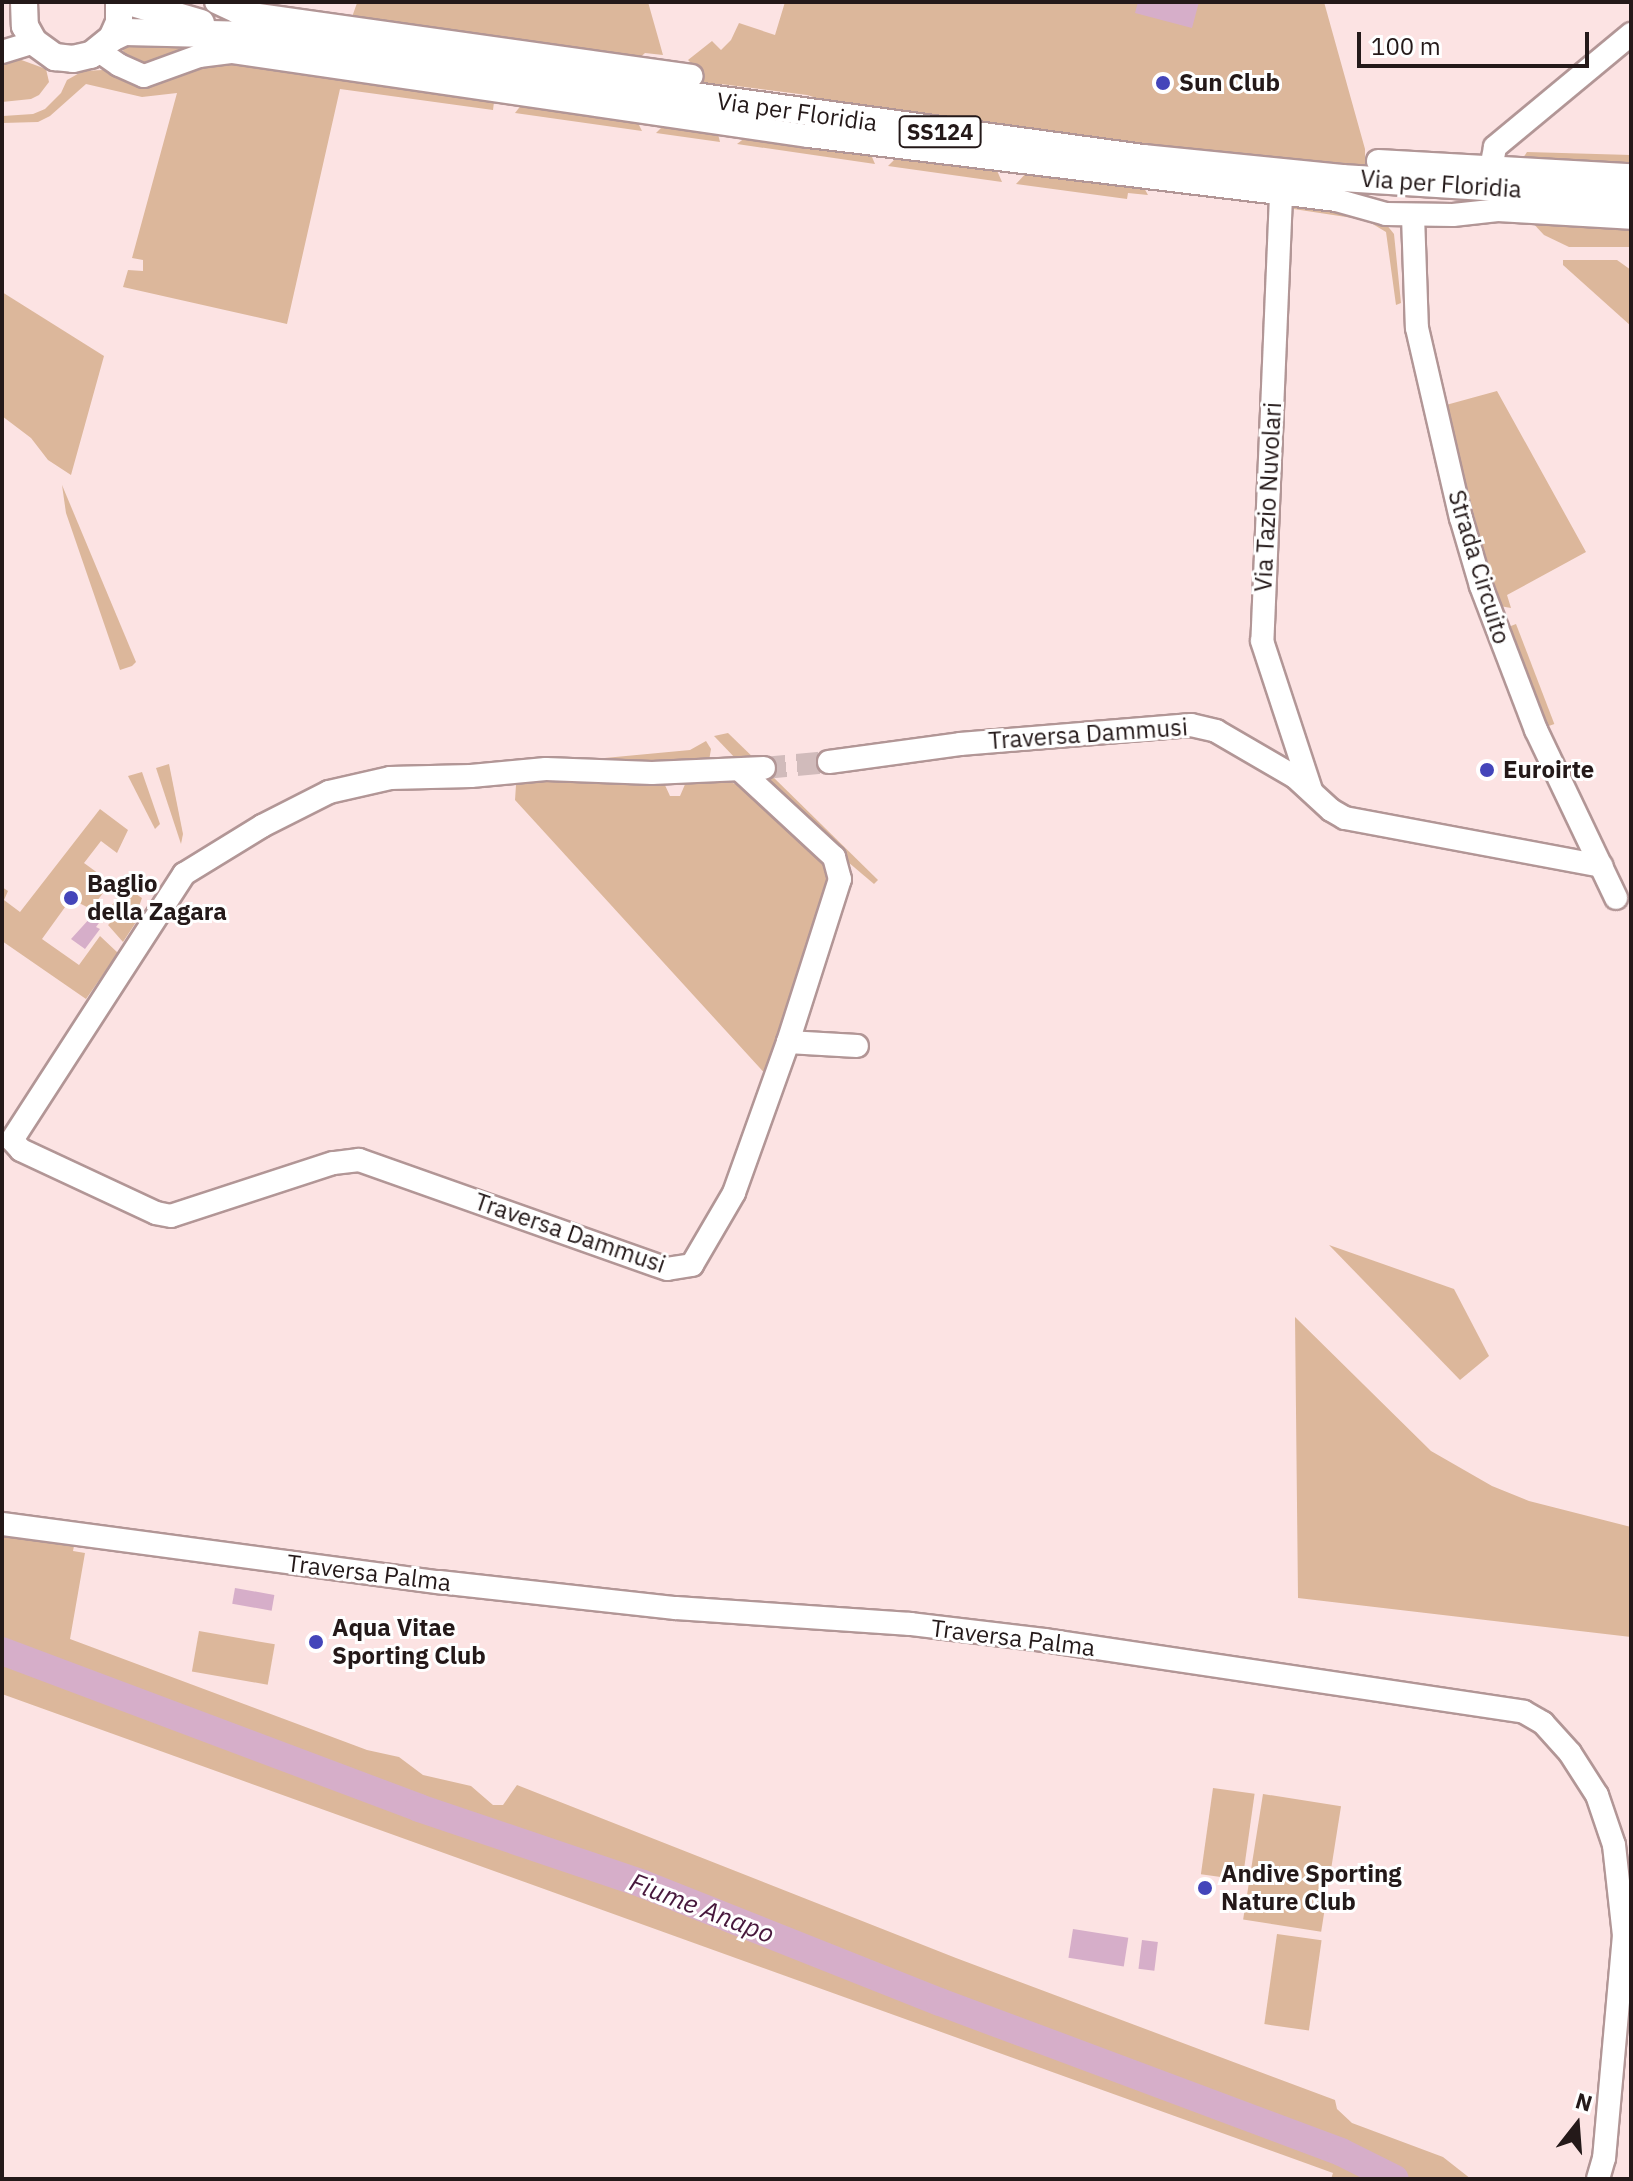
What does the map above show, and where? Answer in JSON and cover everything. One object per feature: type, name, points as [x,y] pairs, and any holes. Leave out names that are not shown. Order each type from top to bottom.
[{"type":"main road","points":[[105,44],[119,22],[119,2]]},
{"type":"main road","points":[[129,2],[252,35]]},
{"type":"main road","points":[[2,13],[28,23],[47,53],[64,59],[82,58],[125,32],[252,35]]},
{"type":"main road","name":"Via per Floridia","points":[[252,35],[1143,158],[1342,178],[1631,196]]},
{"type":"street","points":[[216,2],[237,12],[692,76]]},
{"type":"street","points":[[2,52],[28,23]]},
{"type":"street","points":[[1491,168],[1495,147],[1631,34]]},
{"type":"street","points":[[105,44],[119,65],[144,76],[199,56],[233,52],[809,136],[1281,196],[1336,200],[1386,214],[1413,216],[1498,210],[1631,218]]},
{"type":"street","points":[[1378,161],[1631,175]]},
{"type":"street","name":"Via Tazio Nuvolari","points":[[1281,196],[1262,641],[1311,790]]},
{"type":"street","name":"Strada Circuito","points":[[1413,216],[1417,328],[1461,518],[1494,625],[1536,730],[1616,898]]},
{"type":"street","name":"Traversa Dammusi","points":[[829,762],[960,744],[1191,725],[1207,727],[1311,790],[1331,810],[1345,818],[1602,866]]},
{"type":"street","name":"Traversa Dammusi","points":[[546,769],[652,773],[752,769],[834,857],[839,870],[839,892],[788,1042],[734,1193],[698,1260],[675,1270],[359,1160],[333,1163],[171,1216],[156,1213],[85,1181],[7,1140],[184,874],[262,826],[329,792],[390,778],[471,776],[546,769]]},
{"type":"street","points":[[788,1042],[857,1046]]},
{"type":"street","name":"Traversa Palma","points":[[2,1524],[439,1582],[676,1608],[910,1624],[1044,1640],[1524,1712],[1543,1723],[1570,1753],[1597,1795],[1614,1845],[1624,1935],[1604,2158],[1598,2179]]},
{"type":"shaded area","points":[[648,2],[663,55],[645,53],[636,61],[352,17],[357,3]]},
{"type":"shaded area","name":"Sun Club","points":[[785,2],[1324,2],[1365,149],[1365,165],[1145,145],[854,110],[807,95],[700,84],[695,67],[688,60],[712,41],[721,50],[731,40],[739,23],[775,35]]},
{"type":"shaded area","points":[[1138,2],[1199,2],[1192,28],[1135,13]]},
{"type":"shaded area","points":[[124,41],[227,44],[150,68],[125,56]]},
{"type":"shaded area","points":[[16,58],[46,69],[49,82],[39,95],[31,99],[2,102],[2,66]]},
{"type":"shaded area","points":[[212,60],[490,98],[494,102],[493,110],[340,89],[287,324],[123,287],[128,270],[143,271],[143,260],[132,258],[177,93],[142,97],[86,84],[50,116],[38,122],[2,123],[3,116],[33,114],[45,109],[61,93],[67,80],[83,71],[103,70],[126,82],[146,85]]},
{"type":"shaded area","points":[[522,104],[636,119],[642,131],[515,113]]},
{"type":"shaded area","points":[[666,123],[717,130],[720,142],[656,133]]},
{"type":"shaded area","points":[[750,134],[869,150],[875,164],[737,144]]},
{"type":"shaded area","points":[[1527,152],[1631,155],[1631,166],[1521,161]]},
{"type":"shaded area","points":[[900,154],[995,166],[1002,182],[888,166]]},
{"type":"shaded area","points":[[1028,171],[1143,186],[1148,195],[1128,193],[1127,199],[1016,184]]},
{"type":"shaded area","points":[[1289,205],[1334,207],[1386,224],[1394,234],[1401,303],[1396,305],[1386,232],[1366,220],[1287,208]]},
{"type":"shaded area","points":[[1530,220],[1631,225],[1631,247],[1569,247],[1544,235]]},
{"type":"shaded area","points":[[1563,260],[1617,260],[1631,270],[1631,326],[1563,265]]},
{"type":"shaded area","points":[[2,292],[104,356],[71,475],[48,460],[31,438],[2,416]]},
{"type":"shaded area","points":[[1497,391],[1586,552],[1507,595],[1511,608],[1500,606],[1490,578],[1446,405]]},
{"type":"shaded area","points":[[62,485],[136,662],[132,666],[120,670],[66,513]]},
{"type":"shaded area","points":[[1516,624],[1554,724],[1546,727],[1508,627]]},
{"type":"shaded area","points":[[728,733],[760,764],[737,760],[714,736]]},
{"type":"shaded area","points":[[706,741],[711,749],[708,767],[597,763],[594,759],[690,750]]},
{"type":"shaded area","points":[[169,764],[183,834],[181,844],[156,768]]},
{"type":"shaded area","points":[[142,772],[160,824],[155,829],[128,776]]},
{"type":"shaded area","points":[[769,773],[878,880],[874,884],[797,819],[769,786]]},
{"type":"shaded area","points":[[540,778],[664,783],[670,796],[680,796],[686,782],[723,779],[750,790],[821,854],[834,882],[769,1078],[515,800],[516,785]]},
{"type":"shaded area","points":[[100,809],[128,830],[117,853],[101,841],[84,863],[106,879],[109,885],[91,909],[73,900],[68,903],[42,939],[79,965],[100,936],[118,953],[86,999],[2,941],[2,887],[8,891],[4,900],[20,912]]},
{"type":"shaded area","points":[[125,887],[142,898],[137,912],[140,916],[123,942],[108,925],[111,922],[105,915]]},
{"type":"shaded area","points":[[91,917],[99,923],[96,927],[100,929],[85,949],[71,939]]},
{"type":"shaded area","points":[[1329,1245],[1454,1289],[1489,1356],[1460,1380]]},
{"type":"shaded area","points":[[1295,1317],[1431,1451],[1492,1486],[1529,1501],[1631,1527],[1631,1637],[1298,1598]]},
{"type":"shaded area","points":[[2,1534],[75,1541],[73,1551],[85,1553],[70,1639],[367,1750],[399,1757],[423,1775],[471,1786],[493,1805],[503,1805],[517,1785],[956,1958],[1335,2100],[1337,2109],[1352,2123],[1443,2157],[1471,2179],[1331,2179],[1333,2173],[2,1694]]},
{"type":"shaded area","points":[[235,1588],[274,1595],[272,1611],[232,1604]]},
{"type":"shaded area","points":[[199,1631],[275,1644],[268,1685],[192,1671]]},
{"type":"shaded area","points":[[1213,1788],[1255,1794],[1242,1880],[1201,1874]]},
{"type":"shaded area","points":[[1263,1794],[1341,1806],[1321,1932],[1243,1919]]},
{"type":"shaded area","points":[[1073,1929],[1128,1938],[1124,1966],[1068,1958]]},
{"type":"shaded area","points":[[1277,1934],[1322,1940],[1309,2030],[1264,2024]]},
{"type":"shaded area","points":[[1142,1940],[1158,1942],[1154,1971],[1138,1969]]},
{"type":"waterway","name":"Fiume Anapo","points":[[2,1651],[419,1808],[643,1884],[940,2002],[1341,2152],[1395,2179]]},
{"type":"tunnel","points":[[764,768],[829,762]]},
{"type":"place","name":"Sun Club","points":[[1163,83]]},
{"type":"place","name":"Euroirte","points":[[1487,770]]},
{"type":"place","name":"Baglio della Zagara","points":[[71,898]]},
{"type":"place","name":"Aqua Vitae Sporting Club","points":[[316,1642]]},
{"type":"place","name":"Andive Sporting Nature Club","points":[[1205,1888]]}]
